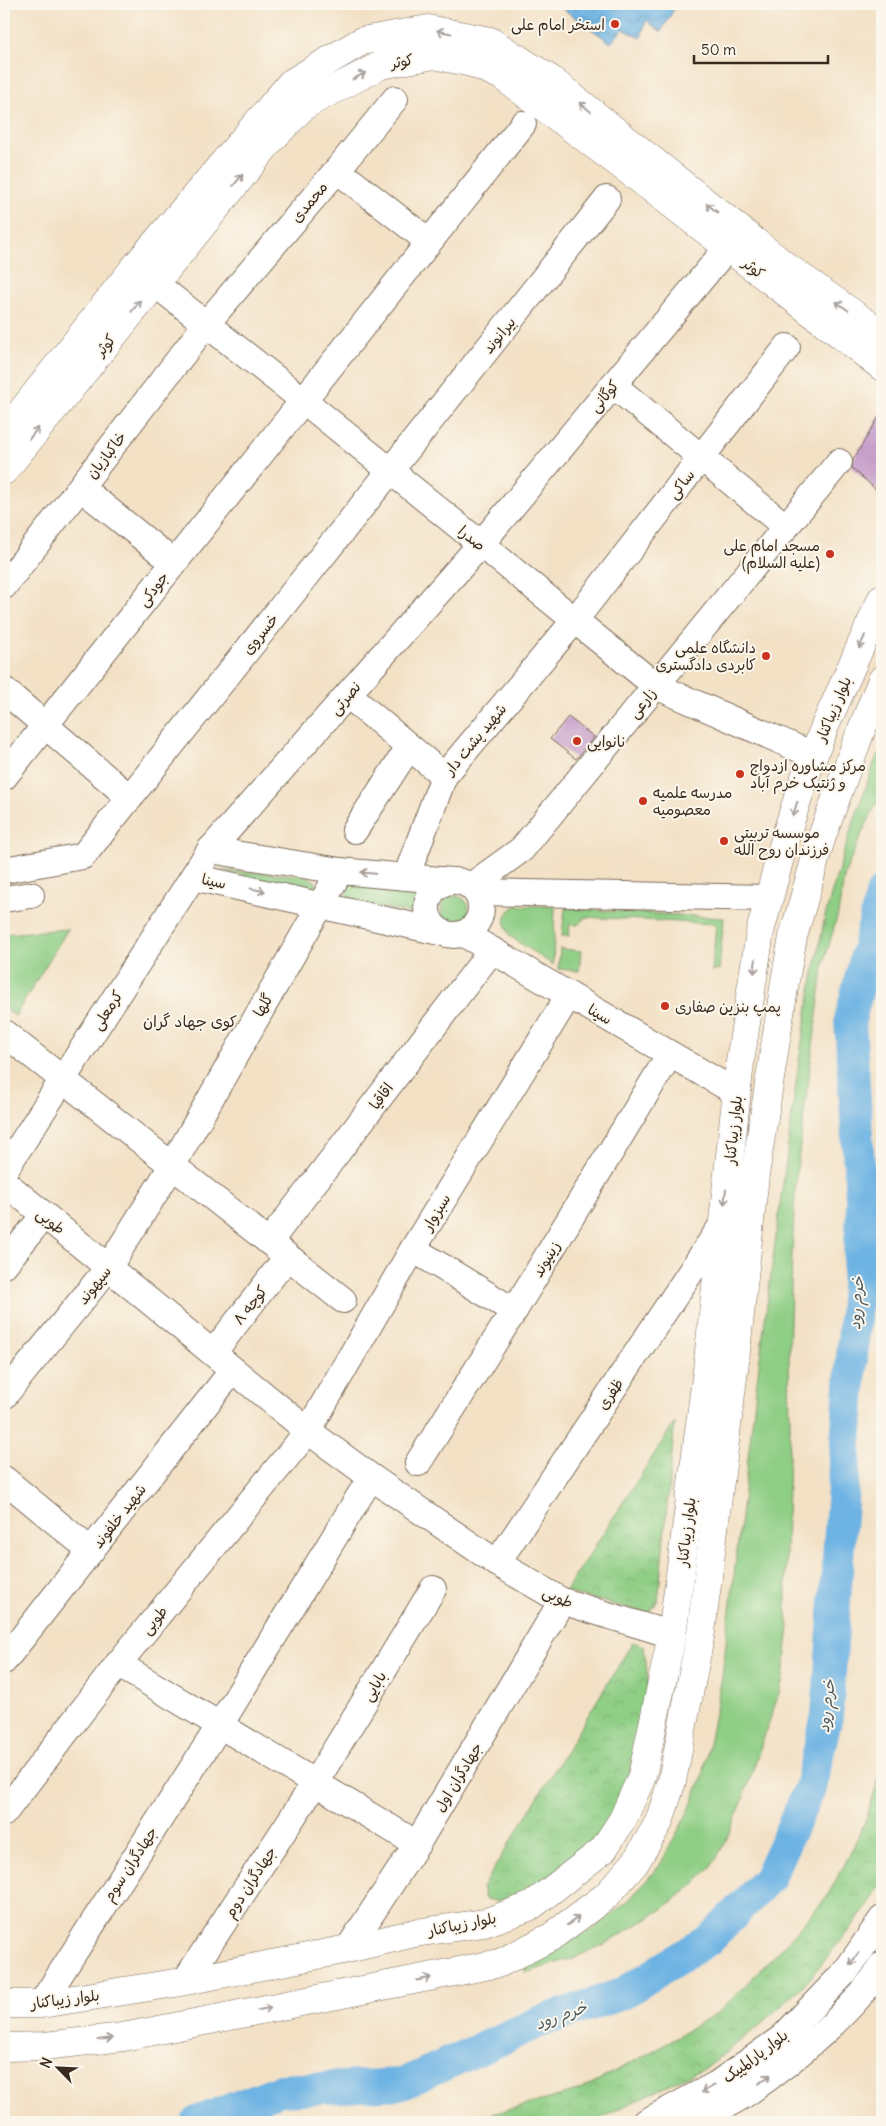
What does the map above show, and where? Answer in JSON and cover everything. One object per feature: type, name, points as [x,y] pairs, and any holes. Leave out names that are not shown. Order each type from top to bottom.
[{"type":"main road","name":"کوثر","points":[[4,471],[144,276],[291,83],[362,41],[428,29],[490,41],[550,79],[728,247],[881,365]]},
{"type":"main road","name":"کوثر","points":[[658,179],[882,334]]},
{"type":"main road","name":"کوثر","points":[[4,434],[144,276]]},
{"type":"main road","name":"بلوار زیباکنار","points":[[4,2004],[41,2004],[186,1981],[348,1949],[415,1933],[484,1923],[530,1906],[603,1850],[623,1819],[642,1776],[672,1635],[706,1370],[737,1093],[760,932],[786,835],[813,755],[882,598]]},
{"type":"main road","name":"بلوار زیباکنار","points":[[4,2047],[45,2046],[123,2036],[500,1963],[551,1937],[606,1896],[634,1863],[659,1822],[672,1781],[699,1642],[734,1370],[756,1166],[771,1061],[793,937],[821,839],[882,680]]},
{"type":"main road","points":[[760,932],[793,937]]},
{"type":"main road","points":[[672,1635],[699,1642]]},
{"type":"street","points":[[337,170],[395,99]]},
{"type":"street","points":[[303,400],[522,124]]},
{"type":"street","name":"محمدی","points":[[208,324],[337,170],[428,241]]},
{"type":"street","name":"بیرانوند","points":[[390,470],[607,199]]},
{"type":"street","name":"کوگانی","points":[[480,545],[728,247]]},
{"type":"street","name":"صدرا","points":[[144,276],[208,324],[303,400],[656,686],[813,755]]},
{"type":"street","name":"خاکبازیان","points":[[4,586],[208,324]]},
{"type":"street","name":"ساکی","points":[[576,620],[787,347]]},
{"type":"street","points":[[613,385],[786,528]]},
{"type":"street","name":"جودکی","points":[[4,777],[303,400]]},
{"type":"street","name":"زارعی","points":[[466,886],[522,849],[839,462]]},
{"type":"street","name":"خسروی","points":[[4,870],[83,856],[390,470]]},
{"type":"street","points":[[81,488],[174,563]]},
{"type":"street","name":"نصرتی","points":[[210,850],[480,545]]},
{"type":"street","name":"شهید پشت دار","points":[[406,877],[444,776],[576,620]]},
{"type":"street","points":[[4,690],[130,798]]},
{"type":"street","points":[[348,695],[444,776]]},
{"type":"street","points":[[355,830],[409,747]]},
{"type":"street","points":[[210,850],[340,870],[466,886],[481,901],[482,911],[479,921],[473,929],[452,933],[432,924],[428,914],[427,903],[432,892],[440,884],[466,886],[769,898]]},
{"type":"street","name":"کرمعلی","points":[[4,1171],[210,850]]},
{"type":"street","name":"گلها","points":[[172,1166],[340,870]]},
{"type":"street","name":"سینا","points":[[193,876],[452,933],[492,950],[737,1093]]},
{"type":"street","points":[[4,898],[31,895]]},
{"type":"street","name":"اقاقیا","points":[[278,1249],[492,950]]},
{"type":"street","name":"سبزوار","points":[[308,1431],[413,1249],[569,995]]},
{"type":"street","points":[[4,1033],[343,1300]]},
{"type":"street","name":"زینیوند","points":[[418,1462],[514,1311],[670,1054]]},
{"type":"street","name":"سپهوند","points":[[4,1396],[108,1268],[172,1166]]},
{"type":"street","name":"طوبی","points":[[4,1182],[308,1431],[371,1477],[497,1563],[562,1601],[672,1635]]},
{"type":"street","points":[[4,1265],[44,1216]]},
{"type":"street","name":"ظفری","points":[[497,1563],[722,1225]]},
{"type":"street","name":"کوچه ۸","points":[[213,1353],[278,1249]]},
{"type":"street","points":[[413,1249],[514,1311]]},
{"type":"street","name":"شهید خلفوند","points":[[4,1661],[234,1370]]},
{"type":"street","name":"طوبی","points":[[4,1809],[118,1664],[308,1431]]},
{"type":"street","name":"جهادگران سوم","points":[[41,2004],[220,1725],[371,1477]]},
{"type":"street","points":[[4,1479],[91,1551]]},
{"type":"street","name":"بابایی","points":[[315,1783],[433,1589]]},
{"type":"street","name":"جهادگران اول","points":[[348,1949],[417,1844],[562,1601]]},
{"type":"street","points":[[118,1664],[417,1844]]},
{"type":"street","name":"جهادگران دوم","points":[[186,1981],[315,1783]]},
{"type":"street","name":"بلوار پارالمپیک","points":[[646,2122],[717,2084],[783,2037],[846,1971],[882,1919]]},
{"type":"street","name":"بلوار پارالمپیک","points":[[693,2122],[746,2094],[811,2043],[872,1984],[882,1965]]},
{"type":"green space","points":[[882,748],[882,793],[845,873],[838,914],[824,962],[796,1176],[789,1358],[790,1427],[786,1550],[786,1608],[789,1626],[780,1690],[741,1805],[724,1845],[711,1867],[693,1885],[664,1908],[609,1942],[576,1957],[525,1973],[525,1967],[529,1962],[594,1929],[630,1899],[660,1865],[689,1810],[703,1775],[722,1677],[759,1365],[800,1053],[812,983],[825,916],[843,854],[874,763]]},
{"type":"green space","points":[[220,870],[308,876],[316,882],[315,891]]},
{"type":"green space","points":[[349,883],[424,888],[417,898],[416,914],[351,902],[346,893]]},
{"type":"green space","points":[[455,896],[465,900],[469,910],[465,920],[455,924],[445,920],[441,910],[445,900]]},
{"type":"green space","points":[[515,906],[555,906],[553,965],[511,937],[507,929],[506,916]]},
{"type":"green space","points":[[565,908],[724,918],[719,970],[712,971],[716,924],[584,917],[583,921],[577,925],[570,924],[569,936],[562,936]]},
{"type":"green space","points":[[68,929],[15,1016],[4,1007],[4,934]]},
{"type":"green space","points":[[560,949],[581,951],[579,971],[558,969]]},
{"type":"green space","points":[[675,1422],[658,1602],[647,1613],[565,1592]]},
{"type":"green space","points":[[633,1642],[644,1646],[648,1681],[627,1782],[605,1828],[570,1864],[530,1890],[497,1901],[485,1899],[482,1888]]},
{"type":"green space","points":[[882,1768],[882,1881],[869,1905],[809,1980],[759,2026],[707,2067],[616,2110],[596,2122],[462,2122],[578,2091],[649,2053],[719,2012],[779,1951],[826,1898],[848,1858],[866,1819]]},
{"type":"water","name":"استخر امام علی","points":[[556,4],[677,4],[661,32],[646,20],[641,38],[623,29],[611,43]]},
{"type":"building","points":[[882,412],[882,495],[852,468],[853,460]]},
{"type":"building","name":"نانوایی","points":[[568,717],[594,737],[576,759],[550,739]]},
{"type":"waterway","name":"خرم رود","points":[[197,2122],[280,2090],[402,2084],[537,2023],[622,1994],[711,1938],[768,1879],[810,1788],[827,1716],[862,1214],[850,1020],[882,892]]},
{"type":"place","name":"استخر امام علی","points":[[615,24]]},
{"type":"place","name":"مسجد امام علی (علیه السلام)","points":[[830,554]]},
{"type":"place","name":"دانشگاه علمی کابردی دادگستری","points":[[766,656]]},
{"type":"place","name":"نانوایی","points":[[577,741]]},
{"type":"place","name":"مرکز مشاوره ازدواج و ژنتیک خرم آباد","points":[[740,774]]},
{"type":"place","name":"مدرسه علمیه معصومیه","points":[[643,801]]},
{"type":"place","name":"موسسه تربیتی فرزندان روح الله","points":[[724,841]]},
{"type":"place","name":"پمپ بنزین صفاری","points":[[665,1006]]},
{"type":"district","name":"کوی جهاد گران","points":[[190,1021]]}]
